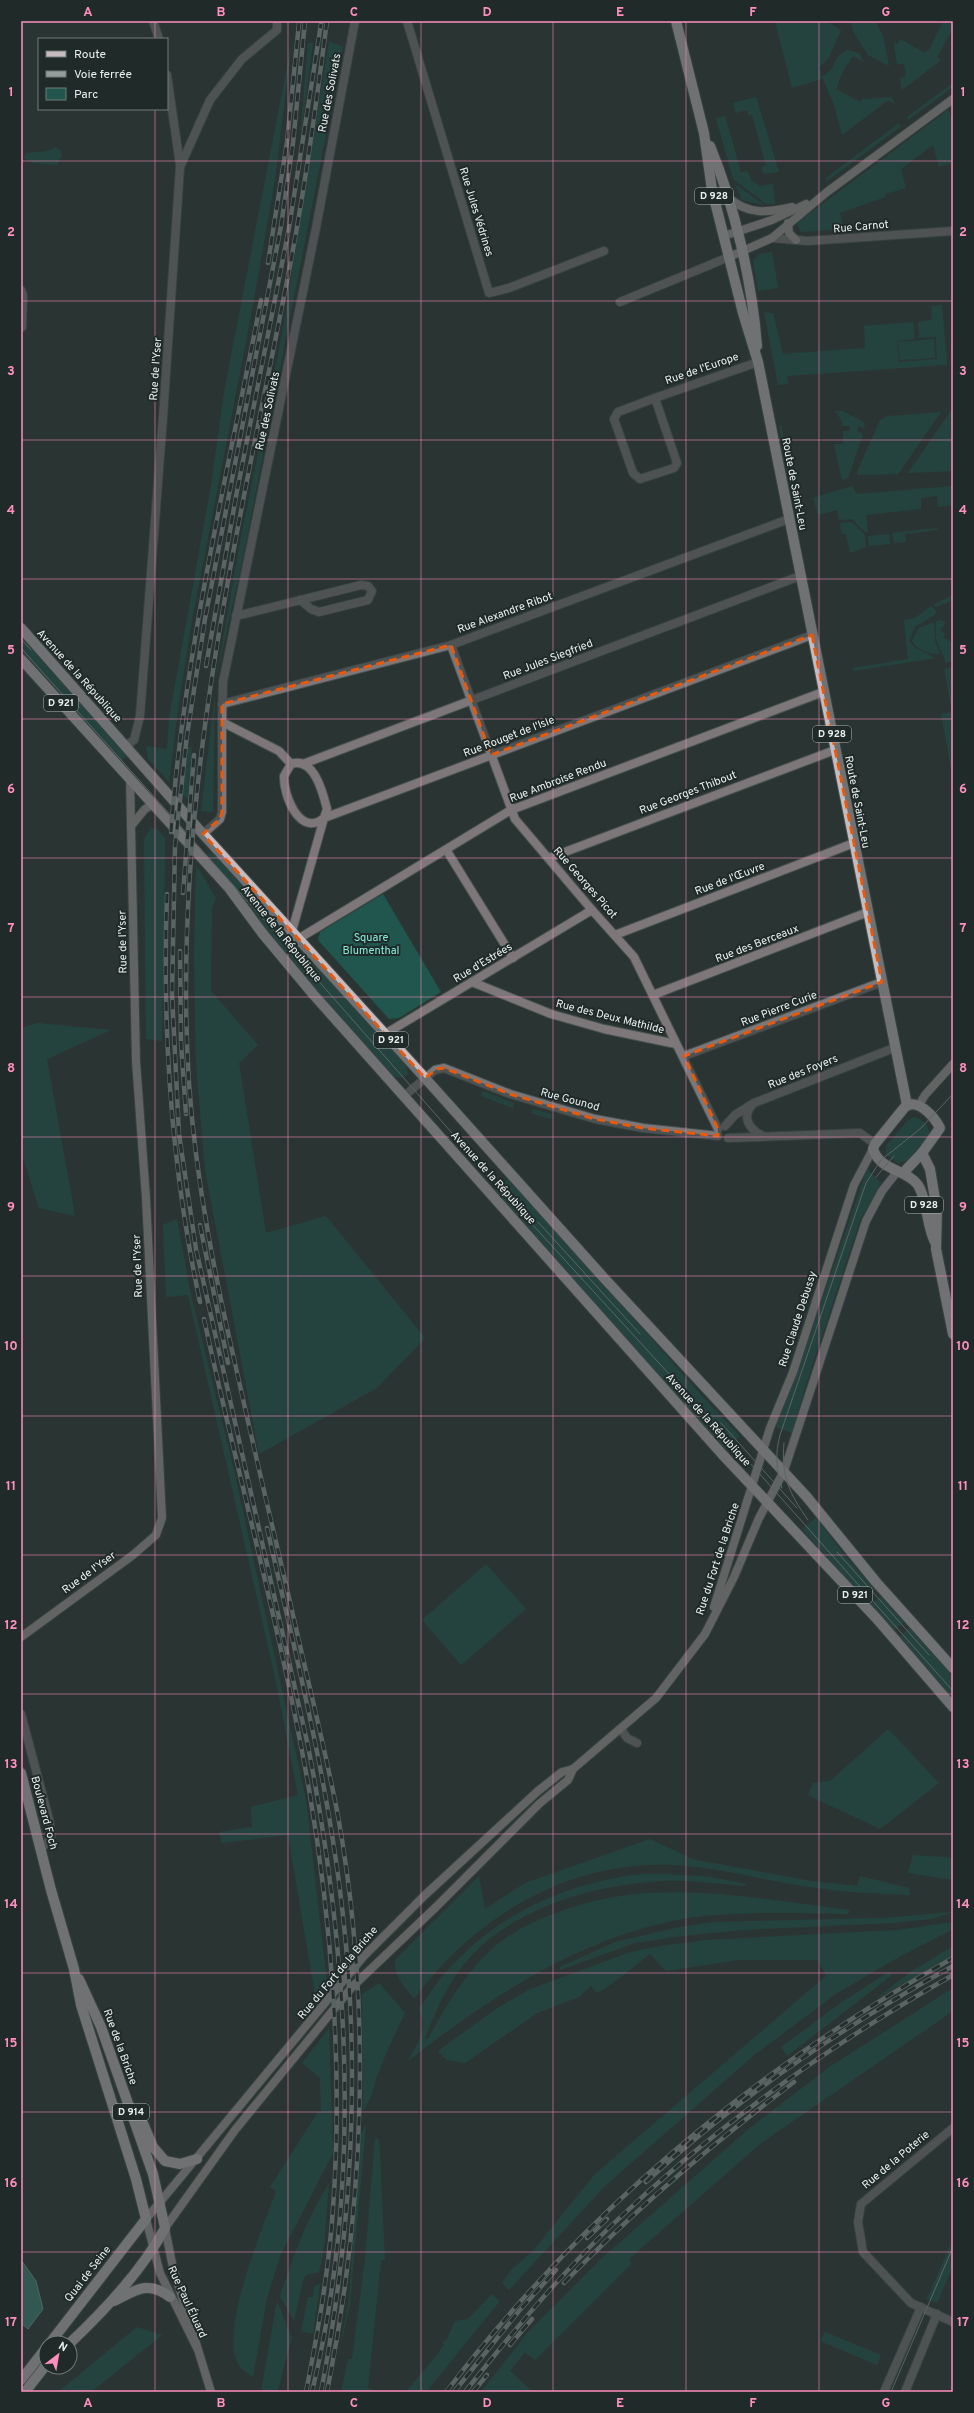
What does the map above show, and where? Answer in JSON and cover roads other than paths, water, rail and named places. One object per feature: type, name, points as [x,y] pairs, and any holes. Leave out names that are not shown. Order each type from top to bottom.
[{"type":"main road","name":"Route de Saint-Leu","points":[[676,21],[704,133],[712,190],[758,362],[894,1048],[907,1105]]},
{"type":"main road","points":[[729,257],[741,250],[772,238],[787,228],[827,192],[953,99]]},
{"type":"main road","name":"Route de Saint-Leu","points":[[704,133],[728,197],[737,232],[754,319],[758,362]]},
{"type":"main road","points":[[728,197],[743,209],[753,211],[779,210],[806,204]]},
{"type":"main road","points":[[787,228],[792,216],[806,204]]},
{"type":"main road","points":[[724,236],[772,220],[806,204]]},
{"type":"main road","points":[[787,228],[796,240]]},
{"type":"main road","name":"Avenue de la République","points":[[21,628],[203,834],[425,1078],[604,1278],[783,1472],[953,1668]]},
{"type":"main road","name":"Avenue de la République","points":[[21,659],[229,888],[263,934],[404,1096],[753,1487],[878,1620],[953,1707]]},
{"type":"main road","name":"Rue de l'Yser","points":[[21,1637],[133,1555],[156,1536],[162,1518],[146,1198],[136,1061],[130,778]]},
{"type":"main road","points":[[131,826],[142,812],[154,804]]},
{"type":"main road","points":[[919,1105],[925,1095],[953,1064]]},
{"type":"main road","points":[[768,1502],[783,1472],[866,1221],[882,1191],[922,1153],[940,1128],[919,1105],[913,1103],[907,1105],[874,1147]]},
{"type":"main road","name":"Rue Claude Debussy","points":[[749,1499],[763,1451],[793,1372],[857,1178],[874,1147]]},
{"type":"main road","name":"D 928","points":[[874,1147],[885,1165],[900,1173],[919,1187],[935,1242],[953,1334]]},
{"type":"main road","name":"D 928","points":[[922,1153],[930,1169],[937,1211],[935,1242]]},
{"type":"main road","name":"Rue du Fort de la Briche","points":[[709,1626],[749,1499]]},
{"type":"main road","name":"Rue du Fort de la Briche","points":[[146,2219],[374,1944],[532,1796],[562,1772],[573,1768],[647,1707],[666,1688],[700,1642],[709,1626],[768,1502]]},
{"type":"main road","name":"Rue du Fort de la Briche","points":[[165,2228],[235,2130],[352,1987],[436,1907],[539,1804],[568,1780],[573,1768]]},
{"type":"main road","name":"Boulevard Foch","points":[[21,1773],[43,1859]]},
{"type":"main road","name":"Rue de la Briche","points":[[43,1859],[74,1969],[81,2005],[136,2179],[146,2219]]},
{"type":"main road","name":"Rue de la Briche","points":[[74,1969],[101,2027],[130,2109],[161,2202],[165,2228]]},
{"type":"main road","points":[[130,2109],[142,2121],[153,2147],[165,2161],[180,2164],[197,2159]]},
{"type":"main road","name":"Rue Paul Éluard","points":[[146,2219],[153,2248],[170,2297],[197,2348]]},
{"type":"main road","name":"Quai de Seine","points":[[56,2335],[146,2219]]},
{"type":"main road","points":[[78,2335],[108,2304],[153,2248],[165,2228]]},
{"type":"main road","name":"Rue Paul Éluard","points":[[165,2228],[171,2260],[211,2392]]},
{"type":"main road","points":[[108,2304],[138,2288],[144,2287],[160,2289],[170,2297]]},
{"type":"main road","name":"Quai de Seine","points":[[21,2380],[38,2358]]},
{"type":"main road","points":[[25,2392],[38,2375]]},
{"type":"street","points":[[153,21],[159,38]]},
{"type":"street","name":"Rue de l'Yser","points":[[125,746],[134,740],[140,713],[164,417],[180,167],[210,100],[242,59],[276,30],[277,21]]},
{"type":"street","name":"Rue Jules Védrines","points":[[407,21],[489,292],[509,288],[604,251]]},
{"type":"street","name":"Rue des Solivats","points":[[203,834],[220,819],[222,812],[223,677],[315,236],[354,23]]},
{"type":"street","points":[[168,82],[180,167]]},
{"type":"street","points":[[806,204],[827,192]]},
{"type":"street","name":"Rue Carnot","points":[[772,238],[796,240],[843,240],[953,231]]},
{"type":"street","points":[[620,302],[729,257]]},
{"type":"street","points":[[21,290],[23,295],[22,327]]},
{"type":"street","name":"Rue de l'Europe","points":[[654,398],[677,464],[674,468],[640,479],[633,473],[614,419],[618,412],[654,398],[758,362]]},
{"type":"street","name":"Rue Alexandre Ribot","points":[[222,704],[451,645],[789,519]]},
{"type":"street","name":"Rue Jules Siegfried","points":[[303,764],[800,576]]},
{"type":"street","points":[[236,616],[300,600],[361,585],[368,586],[372,591],[368,600],[319,612],[311,609],[300,600]]},
{"type":"street","name":"Rue Rouget de l'Isle","points":[[291,764],[285,771],[284,784],[296,815],[304,821],[311,823],[812,635]]},
{"type":"street","name":"Rue Georges Picot","points":[[451,645],[511,810],[517,822],[634,957],[720,1130],[731,1132],[728,1138]]},
{"type":"street","name":"Rue Ambroise Rendu","points":[[295,935],[447,851],[511,810],[823,692]]},
{"type":"street","points":[[222,722],[279,752],[291,764],[303,764],[314,772],[327,807],[295,935]]},
{"type":"street","name":"Rue Georges Thibout","points":[[549,858],[835,750]]},
{"type":"street","name":"Rue de l'Œuvre","points":[[615,935],[854,843]]},
{"type":"street","points":[[447,851],[513,958]]},
{"type":"street","name":"Rue d'Estrées","points":[[385,1034],[592,910]]},
{"type":"street","name":"Rue des Berceaux","points":[[653,995],[868,912]]},
{"type":"street","name":"Rue des Deux Mathilde","points":[[472,982],[523,1004],[565,1018],[631,1035],[676,1044]]},
{"type":"street","name":"Rue Pierre Curie","points":[[684,1056],[882,982]]},
{"type":"street","name":"Rue des Foyers","points":[[720,1130],[735,1114],[754,1103],[894,1048]]},
{"type":"street","name":"Rue Gounod","points":[[404,1096],[436,1069],[444,1068],[510,1094],[595,1119],[643,1128],[720,1130],[724,1140],[728,1138]]},
{"type":"street","points":[[754,1103],[748,1111],[748,1123],[753,1131],[763,1136]]},
{"type":"street","points":[[728,1138],[860,1133],[874,1147]]},
{"type":"street","points":[[21,1714],[50,1823],[51,1838],[41,1848]]},
{"type":"street","points":[[621,1729],[627,1738],[637,1743]]},
{"type":"street","name":"Rue de la Poterie","points":[[953,2128],[861,2204],[858,2222],[863,2252],[907,2299],[953,2322]]},
{"type":"street","points":[[884,2392],[921,2307]]},
{"type":"street","points":[[905,2392],[937,2314]]},
{"type":"tram line","points":[[21,639],[31,650]]},
{"type":"tram line","points":[[21,648],[301,961],[531,1223],[733,1444],[953,1691]]},
{"type":"tram line","points":[[782,1488],[778,1475],[777,1462],[777,1448],[780,1435],[866,1183],[881,1160],[920,1129],[953,1094]]},
{"type":"tram line","points":[[876,1177],[894,1156]]},
{"type":"tram line","points":[[538,1222],[640,1334]]},
{"type":"tram line","points":[[721,1423],[797,1508]]},
{"type":"tram line","points":[[784,1443],[783,1455],[785,1475],[791,1492],[808,1520]]},
{"type":"tram line","points":[[837,1552],[929,1655]]},
{"type":"tram line","points":[[891,2392],[953,2247]]},
{"type":"railway","points":[[305,21],[293,143],[281,226],[205,619],[187,735],[175,847],[172,994],[179,1134],[196,1249],[308,1746],[322,1826],[333,1906],[341,1987],[344,2069],[344,2151],[339,2232],[328,2312],[312,2392]]},
{"type":"railway","points":[[327,21],[310,146],[295,240],[248,473],[212,674],[199,776],[190,877],[186,980],[189,1083],[192,1121],[208,1233],[253,1443],[318,1722],[338,1816],[349,1888],[356,1960],[360,2104],[350,2249],[340,2321],[327,2392]]},
{"type":"railway","points":[[268,263],[287,142],[299,23]]},
{"type":"railway","points":[[206,666],[237,491],[289,228],[321,24]]},
{"type":"railway","points":[[171,832],[177,765],[196,631],[261,300]]},
{"type":"railway","points":[[183,893],[194,755]]},
{"type":"railway","points":[[167,894],[166,997],[175,1150],[190,1251],[200,1302]]},
{"type":"railway","points":[[180,951],[181,1043],[186,1114]]},
{"type":"railway","points":[[200,1225],[228,1363]]},
{"type":"railway","points":[[204,1319],[286,1671],[309,1789],[324,1892],[336,2051],[336,2156],[329,2254],[319,2323],[306,2392]]},
{"type":"railway","points":[[267,1528],[311,1721],[329,1818],[343,1916],[348,1976],[352,2095],[350,2155],[340,2274],[321,2392]]},
{"type":"railway","points":[[446,2392],[499,2326],[555,2264],[615,2205],[677,2149],[742,2096],[810,2047],[880,2001],[953,1958]]},
{"type":"railway","points":[[646,2182],[717,2121],[793,2065],[872,2013],[953,1966]]},
{"type":"railway","points":[[465,2392],[517,2327],[572,2265],[611,2226],[690,2155],[731,2122],[817,2059],[907,2002],[953,1975]]},
{"type":"railway","points":[[564,2283],[646,2203],[733,2129],[794,2082]]},
{"type":"railway","points":[[587,2238],[607,2219]]},
{"type":"railway","points":[[454,2392],[519,2311],[556,2270]]},
{"type":"railway","points":[[510,2345],[532,2319]]},
{"type":"railway","points":[[473,2392],[487,2375]]},
{"type":"park label","name":"Square Blumenthal","points":[[371,944]]}]
